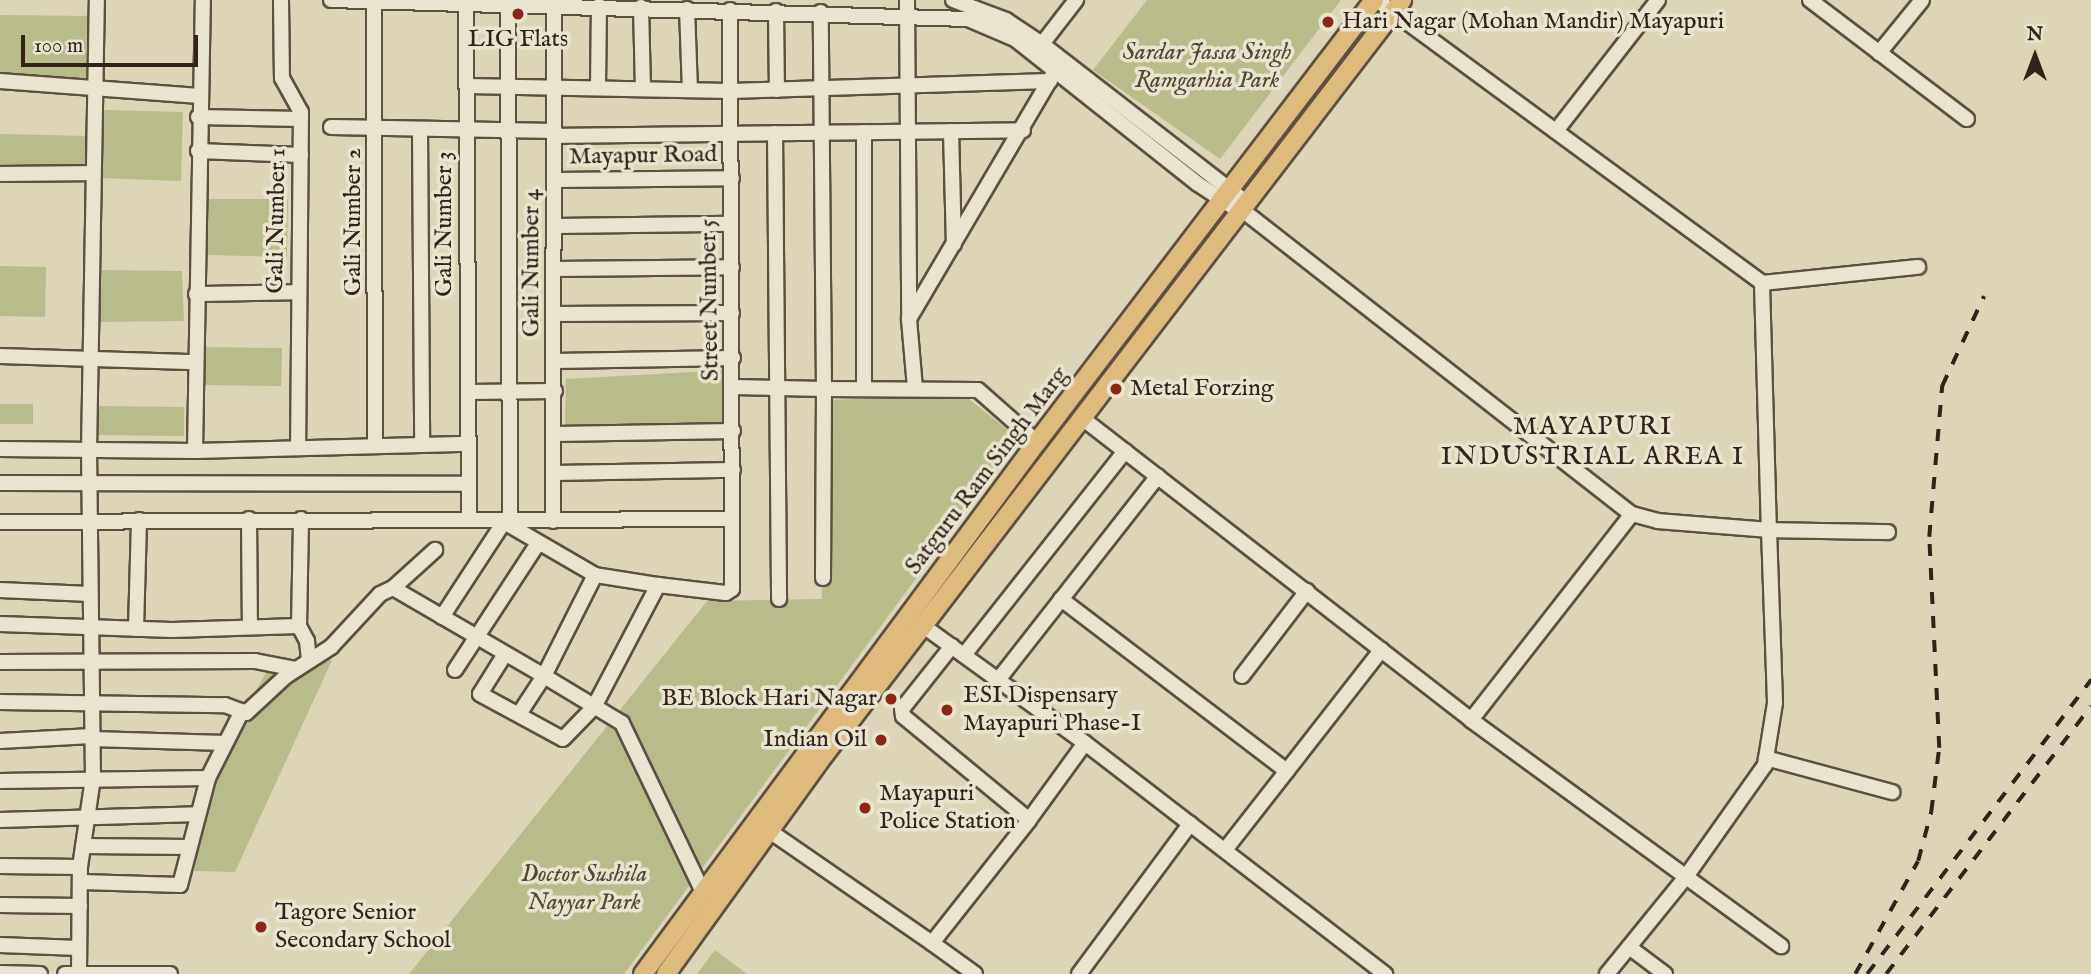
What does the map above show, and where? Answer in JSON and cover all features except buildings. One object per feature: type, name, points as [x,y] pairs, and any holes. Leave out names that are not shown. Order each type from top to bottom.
[{"type":"main road","name":"Satguru Ram Singh Marg","points":[[643,974],[1037,442],[1375,0]]},
{"type":"main road","name":"Satguru Ram Singh Marg","points":[[666,974],[824,755],[925,627],[1397,6]]},
{"type":"street","points":[[97,0],[92,88],[89,451],[93,778],[80,867],[82,882],[79,947],[72,974],[170,974]]},
{"type":"street","points":[[195,451],[198,117],[202,0]]},
{"type":"street","name":"Gali Number 1","points":[[281,0],[282,78],[300,107],[301,119],[298,448]]},
{"type":"street","points":[[331,0],[730,10],[751,5],[776,11],[821,12],[908,7],[993,27],[1053,76],[1226,195]]},
{"type":"street","name":"Gali Number 2","points":[[374,0],[377,129],[375,444]]},
{"type":"street","points":[[953,0],[1006,20],[1042,44],[1241,208],[1632,514],[1658,521],[1769,530],[1888,532]]},
{"type":"street","points":[[1042,44],[1076,0]]},
{"type":"street","points":[[1375,0],[1397,6],[1556,131],[1762,283],[1918,267]]},
{"type":"street","points":[[1556,131],[1658,0]]},
{"type":"street","points":[[1810,0],[1967,119]]},
{"type":"street","points":[[1880,53],[1922,0]]},
{"type":"street","name":"Gali Number 3","points":[[466,2],[469,520]]},
{"type":"street","points":[[442,617],[507,522],[508,4]]},
{"type":"street","name":"Gali Number 4","points":[[553,521],[556,226],[554,5]]},
{"type":"street","points":[[598,88],[599,6]]},
{"type":"street","points":[[642,7],[643,89]]},
{"type":"street","points":[[908,7],[909,319],[915,388]]},
{"type":"street","points":[[687,9],[690,90]]},
{"type":"street","name":"Street Number 5","points":[[658,585],[726,593],[732,589],[734,387],[730,10]]},
{"type":"street","points":[[776,11],[777,90]]},
{"type":"street","points":[[821,12],[823,578]]},
{"type":"street","points":[[467,86],[730,91],[909,85],[1053,76]]},
{"type":"street","points":[[909,319],[1053,76]]},
{"type":"street","points":[[0,81],[199,96]]},
{"type":"street","points":[[198,117],[301,119]]},
{"type":"street","points":[[331,127],[556,134],[1023,130]]},
{"type":"street","points":[[420,130],[422,443]]},
{"type":"street","points":[[951,131],[954,244]]},
{"type":"street","points":[[864,132],[864,388]]},
{"type":"street","points":[[775,133],[779,598]]},
{"type":"street","points":[[198,151],[300,155]]},
{"type":"street","points":[[0,174],[93,173]]},
{"type":"street","name":"Mayapur Road","points":[[555,180],[732,178]]},
{"type":"street","points":[[556,226],[731,224]]},
{"type":"street","points":[[555,269],[732,267]]},
{"type":"street","points":[[1607,974],[1685,878],[1766,758],[1775,703],[1762,283]]},
{"type":"street","points":[[196,294],[299,292]]},
{"type":"street","points":[[555,314],[732,313]]},
{"type":"street","points":[[0,356],[195,362]]},
{"type":"street","points":[[555,361],[733,358]]},
{"type":"street","points":[[734,387],[969,388],[986,393],[1037,442]]},
{"type":"street","points":[[469,392],[555,391]]},
{"type":"street","points":[[1082,418],[1471,720],[1781,946]]},
{"type":"street","points":[[555,434],[733,431]]},
{"type":"street","points":[[0,449],[195,451],[375,444],[469,444]]},
{"type":"street","points":[[964,655],[1125,451]]},
{"type":"street","points":[[554,473],[733,470]]},
{"type":"street","points":[[998,680],[1158,476]]},
{"type":"street","points":[[0,482],[469,484]]},
{"type":"street","points":[[1471,720],[1632,514]]},
{"type":"street","points":[[249,519],[250,627]]},
{"type":"street","points":[[301,519],[299,626],[307,640],[309,661]]},
{"type":"street","points":[[0,522],[732,519]]},
{"type":"street","points":[[136,629],[139,520]]},
{"type":"street","points":[[505,654],[480,694],[563,738],[594,707],[658,585],[595,575],[507,522]]},
{"type":"street","points":[[455,670],[538,543]]},
{"type":"street","points":[[0,702],[225,705],[242,711],[252,710],[296,668],[331,647],[380,594],[393,588],[435,550]]},
{"type":"street","points":[[519,714],[544,676],[595,575]]},
{"type":"street","points":[[393,588],[622,723],[703,892]]},
{"type":"street","points":[[0,590],[90,594]]},
{"type":"street","points":[[1242,676],[1307,591]]},
{"type":"street","points":[[1061,599],[1287,771]]},
{"type":"street","points":[[0,624],[136,629],[299,626]]},
{"type":"street","points":[[925,627],[1085,743],[1385,974]]},
{"type":"street","points":[[952,646],[902,709],[903,716],[1029,820]]},
{"type":"street","points":[[1225,850],[1381,650]]},
{"type":"street","points":[[0,662],[254,661],[296,668]]},
{"type":"street","points":[[82,882],[180,885],[208,778],[242,711]]},
{"type":"street","points":[[0,741],[92,738],[225,743]]},
{"type":"street","points":[[932,943],[1029,820],[1085,743]]},
{"type":"street","points":[[1766,758],[1892,792]]},
{"type":"street","points":[[0,781],[208,778]]},
{"type":"street","points":[[0,820],[198,814]]},
{"type":"street","points":[[1079,974],[1190,824]]},
{"type":"street","points":[[771,832],[975,974]]},
{"type":"street","points":[[83,846],[189,847]]},
{"type":"street","points":[[0,866],[80,867]]},
{"type":"street","points":[[0,905],[80,906]]},
{"type":"street","points":[[0,945],[79,947]]},
{"type":"street","points":[[1629,947],[1665,974]]},
{"type":"street","points":[[0,972],[40,974]]},
{"type":"green space","name":"Sardar Jassa Singh Ramgarhia Park","points":[[1147,0],[1341,0],[1220,159],[1093,70]]},
{"type":"green space","points":[[0,15],[89,16],[89,89],[0,87]]},
{"type":"green space","points":[[103,110],[183,112],[181,181],[101,178]]},
{"type":"green space","points":[[0,134],[87,136],[84,181],[0,177]]},
{"type":"green space","points":[[207,199],[288,199],[287,257],[207,255]]},
{"type":"green space","points":[[0,266],[46,267],[45,317],[0,316]]},
{"type":"green space","points":[[100,270],[182,271],[184,321],[99,322]]},
{"type":"green space","points":[[203,347],[282,348],[281,386],[203,385]]},
{"type":"green space","points":[[729,370],[728,426],[565,427],[566,379]]},
{"type":"green space","name":"Doctor Sushila Nayyar Park","points":[[965,396],[1019,439],[624,974],[409,974],[707,601],[822,599],[825,400]]},
{"type":"green space","points":[[0,404],[33,404],[33,424],[0,424]]},
{"type":"green space","points":[[97,406],[184,407],[184,436],[97,435]]},
{"type":"green space","points":[[296,659],[332,660],[235,872],[194,871],[208,774],[271,664]]},
{"type":"green space","points":[[715,950],[747,974],[697,974]]},
{"type":"railway","points":[[1855,974],[1918,861],[1931,812],[1939,748],[1929,537],[1942,386],[1984,296]]},
{"type":"railway","points":[[1867,974],[2091,680]]},
{"type":"railway","points":[[1886,974],[2091,706]]},
{"type":"place","name":"LIG Flats","points":[[518,14]]},
{"type":"place","name":"Hari Nagar (Mohan Mandir) Mayapuri","points":[[1328,22]]},
{"type":"place","name":"Metal Forzing","points":[[1116,389]]},
{"type":"place","name":"BE Block Hari Nagar","points":[[891,699]]},
{"type":"place","name":"ESI Dispensary Mayapuri Phase-I","points":[[947,710]]},
{"type":"place","name":"Indian Oil","points":[[881,740]]},
{"type":"place","name":"Mayapuri Police Station","points":[[865,808]]},
{"type":"place","name":"Tagore Senior Secondary School","points":[[261,927]]},
{"type":"district","name":"MAYAPURI INDUSTRIAL AREA I","points":[[1593,442]]}]
